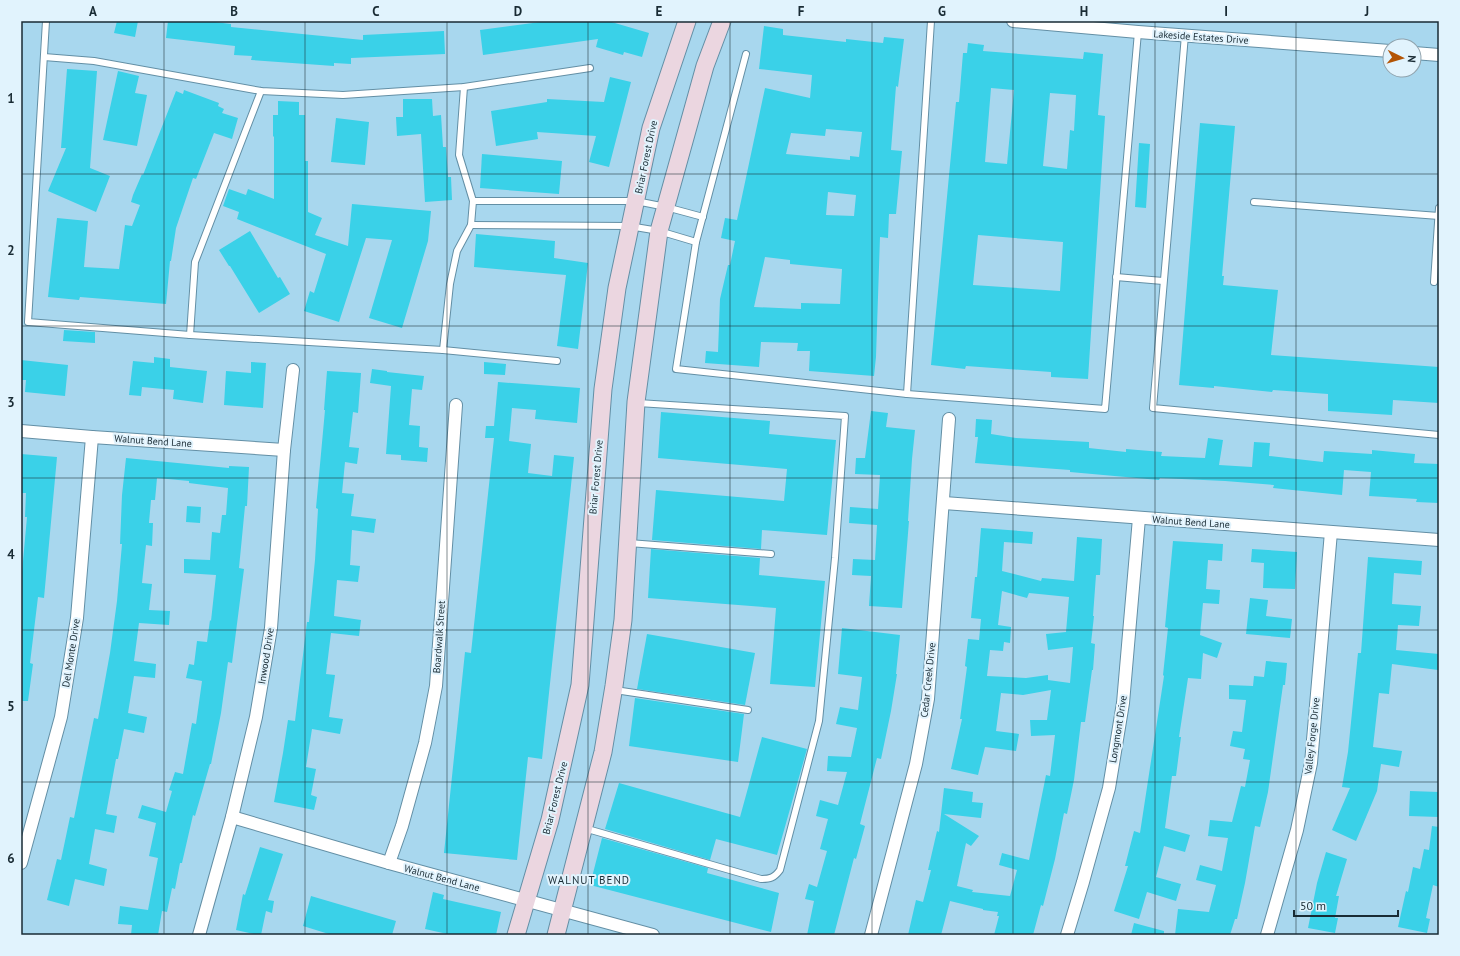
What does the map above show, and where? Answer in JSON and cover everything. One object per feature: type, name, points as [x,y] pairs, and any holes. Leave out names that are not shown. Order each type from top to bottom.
[{"type":"main road","name":"Briar Forest Drive","points":[[516,935],[550,820],[580,685],[603,389],[617,288],[651,128],[687,21]]},
{"type":"main road","points":[[556,935],[603,752],[614,690],[623,620],[636,402],[659,231],[705,66],[722,21]]},
{"type":"street","name":"Lakeside Estates Drive","points":[[1013,21],[1382,50]]},
{"type":"street","points":[[1422,54],[1439,55]]},
{"type":"street","name":"Inwood Drive","points":[[199,935],[232,817],[256,717],[271,628],[284,450],[292,370]]},
{"type":"street","name":"Boardwalk Street","points":[[389,863],[402,826],[425,743],[436,686],[456,404]]},
{"type":"street","name":"Cedar Creek Drive","points":[[871,935],[916,764],[928,698],[944,503],[949,419]]},
{"type":"street","name":"Walnut Bend Lane","points":[[21,431],[92,438],[284,450]]},
{"type":"street","name":"Del Monte Drive","points":[[21,864],[61,717],[77,618],[92,438]]},
{"type":"street","name":"Walnut Bend Lane","points":[[944,503],[1439,540]]},
{"type":"street","name":"Longmont Drive","points":[[1068,935],[1109,788],[1123,703],[1139,518]]},
{"type":"street","name":"Valley Forge Drive","points":[[1267,935],[1297,830],[1310,763],[1331,532]]},
{"type":"street","name":"Walnut Bend Lane","points":[[232,817],[389,863],[653,935]]},
{"type":"lane","points":[[46,21],[28,322],[190,335],[443,350],[557,361]]},
{"type":"lane","points":[[907,394],[931,21]]},
{"type":"lane","points":[[746,54],[696,242],[676,369],[907,394],[1104,409],[1138,32]]},
{"type":"lane","points":[[1185,35],[1153,408],[1439,435]]},
{"type":"lane","points":[[44,57],[94,61],[262,91],[343,95],[464,87],[590,68]]},
{"type":"lane","points":[[443,350],[450,284],[457,251],[471,225],[473,201],[459,155],[464,87]]},
{"type":"lane","points":[[190,335],[195,262],[262,91]]},
{"type":"lane","points":[[473,201],[636,201],[703,217]]},
{"type":"lane","points":[[1254,202],[1439,216]]},
{"type":"lane","points":[[1434,282],[1439,208]]},
{"type":"lane","points":[[471,225],[629,226],[659,231],[696,242]]},
{"type":"lane","points":[[1116,277],[1163,281]]},
{"type":"lane","points":[[583,828],[761,879],[769,879],[775,876],[780,870],[819,721],[835,558],[845,416],[636,402]]},
{"type":"lane","points":[[628,543],[771,554]]},
{"type":"lane","points":[[614,690],[748,710]]},
{"type":"building","points":[[117,21],[138,21],[135,37],[114,33]]},
{"type":"building","points":[[168,21],[207,21],[231,24],[231,27],[363,40],[363,35],[444,31],[445,54],[351,58],[351,64],[334,63],[334,66],[251,60],[252,56],[234,55],[235,46],[166,38]]},
{"type":"building","points":[[548,21],[608,21],[649,33],[642,57],[624,52],[623,55],[596,47],[598,39],[483,55],[480,30]]},
{"type":"building","points":[[764,26],[783,29],[783,35],[846,42],[846,39],[883,43],[884,37],[904,39],[898,87],[896,86],[891,150],[902,151],[896,214],[889,214],[888,238],[880,237],[874,376],[809,371],[810,351],[797,351],[798,343],[761,342],[759,367],[705,363],[706,351],[718,352],[720,299],[735,241],[721,238],[725,218],[737,220],[765,88],[810,98],[812,75],[759,69]],"holes":[[[826,129],[862,132],[859,157],[850,156],[850,160],[786,154],[791,133],[825,136]],[[828,192],[856,195],[854,216],[826,215]],[[765,257],[790,260],[790,264],[842,269],[840,304],[801,303],[801,309],[754,307]]]},
{"type":"building","points":[[968,43],[984,45],[983,51],[1083,59],[1084,52],[1103,54],[1098,115],[1105,116],[1088,379],[1051,377],[1051,372],[966,366],[965,369],[931,365],[956,102],[959,102],[963,53],[967,53]],"holes":[[[991,88],[1014,90],[1007,164],[985,162]],[[1050,93],[1076,95],[1074,131],[1070,130],[1067,169],[1043,166]],[[978,235],[1063,242],[1060,291],[973,285]]]},
{"type":"building","points":[[67,69],[97,71],[90,168],[110,176],[96,212],[48,191],[66,148],[61,148]]},
{"type":"building","points":[[118,71],[139,76],[135,93],[147,95],[137,146],[103,140]]},
{"type":"building","points":[[610,77],[631,82],[609,167],[589,162],[596,136],[537,132],[538,139],[496,146],[491,111],[547,102],[547,99],[604,102]]},
{"type":"building","points":[[184,90],[219,103],[218,106],[224,109],[222,113],[238,118],[232,139],[214,133],[196,179],[193,178],[176,228],[170,261],[166,304],[80,297],[79,300],[48,297],[57,218],[88,221],[84,267],[119,269],[125,225],[132,226],[140,205],[131,202],[133,195],[142,174],[143,175],[176,91],[183,94]]},
{"type":"building","points":[[403,99],[432,99],[433,116],[441,115],[443,147],[446,147],[448,177],[451,177],[452,200],[425,202],[421,134],[397,136],[396,117],[403,117]]},
{"type":"building","points":[[278,101],[299,102],[299,115],[305,115],[305,161],[308,161],[308,212],[322,218],[315,235],[348,246],[352,204],[431,211],[428,241],[402,328],[369,318],[392,240],[366,238],[339,322],[304,311],[310,291],[314,293],[326,254],[237,219],[239,212],[223,206],[229,189],[246,195],[248,189],[274,199],[273,115],[278,115]]},
{"type":"building","points":[[336,118],[369,122],[365,165],[331,162]]},
{"type":"building","points":[[1200,123],[1235,126],[1222,276],[1224,276],[1223,285],[1278,290],[1271,355],[1439,367],[1439,403],[1393,400],[1392,415],[1328,411],[1328,394],[1273,390],[1272,392],[1214,386],[1214,388],[1179,385]]},
{"type":"building","points":[[1139,143],[1150,144],[1146,208],[1135,207]]},
{"type":"building","points":[[482,154],[562,161],[559,194],[480,188]]},
{"type":"building","points":[[250,231],[278,278],[280,277],[290,294],[259,313],[219,250]]},
{"type":"building","points":[[476,234],[555,241],[554,258],[588,263],[578,349],[557,346],[566,275],[474,267]]},
{"type":"building","points":[[64,330],[95,332],[95,343],[63,341]]},
{"type":"building","points":[[154,357],[170,359],[170,367],[207,371],[203,403],[173,399],[174,390],[142,387],[141,396],[129,395],[133,361],[154,363]]},
{"type":"building","points":[[21,360],[68,365],[65,396],[25,392],[26,380],[21,380]]},
{"type":"building","points":[[251,362],[266,363],[263,408],[224,405],[226,371],[251,373]]},
{"type":"building","points":[[484,362],[506,364],[505,375],[484,374]]},
{"type":"building","points":[[372,369],[424,376],[422,390],[412,389],[409,425],[420,426],[419,447],[428,448],[427,462],[401,460],[401,455],[386,454],[391,386],[370,383]]},
{"type":"building","points":[[327,371],[361,373],[358,413],[353,412],[349,447],[359,448],[357,464],[345,462],[342,493],[354,494],[351,516],[376,519],[374,533],[352,530],[350,565],[360,566],[358,582],[337,580],[334,616],[361,620],[359,636],[331,633],[326,674],[335,675],[329,717],[343,719],[340,734],[312,729],[306,767],[316,769],[311,795],[317,797],[314,810],[274,802],[288,720],[295,721],[307,622],[309,622],[315,560],[318,509],[316,508]]},
{"type":"building","points":[[498,382],[580,388],[577,423],[535,419],[536,410],[512,408],[509,441],[531,444],[528,473],[552,476],[554,455],[574,457],[542,759],[528,757],[517,860],[444,853],[465,652],[471,653],[494,438],[485,438],[486,426],[494,426]]},
{"type":"building","points":[[871,411],[888,413],[886,427],[915,430],[902,608],[869,606],[871,576],[852,575],[853,559],[875,560],[877,525],[849,523],[850,507],[878,509],[880,475],[855,474],[856,458],[865,458]]},
{"type":"building","points":[[661,412],[770,421],[769,434],[836,440],[827,535],[762,530],[761,549],[652,540],[656,490],[784,501],[787,469],[658,458]]},
{"type":"building","points":[[976,419],[992,420],[991,434],[1016,438],[1089,442],[1089,448],[1126,452],[1126,449],[1162,452],[1161,456],[1205,458],[1208,438],[1223,440],[1219,465],[1252,467],[1254,442],[1270,443],[1269,456],[1323,462],[1324,451],[1372,454],[1372,450],[1415,454],[1414,463],[1439,464],[1439,503],[1416,502],[1417,499],[1369,496],[1371,472],[1344,470],[1342,495],[1273,488],[1274,485],[1160,478],[1159,480],[1070,472],[1070,470],[975,463],[978,437],[975,437]]},
{"type":"building","points":[[21,454],[57,457],[44,598],[38,597],[30,663],[33,664],[28,701],[21,701],[21,583],[27,517],[25,517],[26,493],[21,493]]},
{"type":"building","points":[[126,458],[229,468],[229,466],[249,467],[247,506],[245,506],[239,568],[244,569],[232,663],[228,662],[221,713],[211,764],[195,816],[193,815],[182,863],[180,863],[175,889],[172,888],[167,912],[162,911],[158,935],[131,935],[132,925],[118,924],[120,906],[148,910],[158,858],[149,856],[156,823],[138,818],[142,805],[166,812],[172,791],[169,790],[175,772],[183,774],[192,723],[196,724],[202,681],[186,678],[189,664],[194,665],[197,641],[207,642],[216,575],[184,573],[184,559],[210,560],[212,532],[220,533],[222,515],[226,515],[228,488],[189,483],[189,481],[157,478],[155,500],[151,500],[149,523],[153,523],[152,546],[146,545],[142,583],[152,584],[149,610],[170,611],[169,625],[139,623],[134,661],[156,664],[155,678],[134,676],[128,713],[147,717],[144,733],[124,729],[118,759],[116,759],[106,814],[117,816],[114,833],[95,829],[89,864],[107,869],[104,886],[75,879],[69,906],[47,900],[57,859],[61,860],[70,817],[74,818],[94,718],[98,719],[110,653],[117,601],[122,544],[120,544],[122,495]]},
{"type":"building","points":[[187,506],[201,507],[200,523],[186,522]]},
{"type":"building","points":[[981,528],[1033,532],[1032,544],[1004,542],[1002,571],[1041,581],[1042,578],[1074,581],[1077,537],[1102,539],[1100,575],[1096,575],[1091,643],[1095,644],[1093,670],[1085,722],[1081,722],[1074,780],[1067,814],[1064,813],[1055,859],[1043,906],[1041,905],[1033,935],[994,935],[999,916],[997,916],[998,912],[983,910],[950,901],[941,935],[908,935],[916,900],[923,902],[931,870],[928,870],[937,831],[939,832],[944,788],[973,792],[972,802],[983,803],[981,818],[944,814],[979,836],[971,846],[966,843],[957,886],[973,890],[972,892],[1010,896],[1017,870],[999,865],[1002,853],[1029,860],[1046,775],[1050,776],[1055,735],[1031,736],[1030,720],[1047,720],[1051,690],[1023,695],[1001,693],[996,731],[1019,734],[1016,751],[985,747],[978,775],[951,769],[962,719],[960,719],[967,667],[965,666],[968,639],[979,640],[981,619],[971,618],[975,577],[977,577]],"holes":[[[1002,591],[1027,598],[1029,593],[1069,597],[1066,632],[1046,634],[1048,650],[1073,647],[1070,683],[1048,680],[1048,675],[1026,678],[987,676],[990,650],[1003,651],[1004,642],[1010,643],[1011,627],[998,625]]]},
{"type":"building","points":[[1173,541],[1223,544],[1222,561],[1208,560],[1206,589],[1220,590],[1219,604],[1203,603],[1200,635],[1222,643],[1217,658],[1203,653],[1201,679],[1188,678],[1179,737],[1181,737],[1176,776],[1172,776],[1165,828],[1190,835],[1185,852],[1164,846],[1156,877],[1181,884],[1176,901],[1147,892],[1139,919],[1114,911],[1128,866],[1125,866],[1134,831],[1140,833],[1164,676],[1168,628],[1165,627]]},
{"type":"building","points":[[651,549],[760,558],[759,575],[825,581],[815,687],[770,684],[776,608],[648,598]]},
{"type":"building","points":[[1252,549],[1297,552],[1295,589],[1263,588],[1264,563],[1251,562]]},
{"type":"building","points":[[1368,557],[1422,561],[1421,575],[1394,573],[1392,604],[1421,606],[1419,626],[1398,625],[1396,650],[1439,654],[1439,660],[1438,670],[1392,664],[1389,694],[1379,693],[1373,747],[1402,751],[1399,767],[1381,764],[1377,791],[1356,841],[1332,830],[1350,788],[1342,787],[1348,752],[1358,653],[1361,653]]},
{"type":"building","points":[[1250,598],[1268,600],[1266,616],[1292,619],[1290,638],[1246,634]]},
{"type":"building","points":[[842,628],[900,635],[897,674],[881,759],[877,758],[860,824],[865,826],[856,859],[854,858],[834,935],[807,935],[814,901],[805,899],[809,884],[817,887],[827,851],[820,849],[828,819],[816,816],[820,800],[838,805],[847,772],[827,771],[828,756],[851,757],[857,728],[836,724],[840,707],[858,710],[862,677],[838,674]]},
{"type":"building","points":[[647,634],[755,653],[745,705],[637,689]]},
{"type":"building","points":[[1266,661],[1287,663],[1285,685],[1283,685],[1268,792],[1260,827],[1255,826],[1237,919],[1235,919],[1230,935],[1175,935],[1178,909],[1209,912],[1216,885],[1196,880],[1200,865],[1222,871],[1228,838],[1208,836],[1210,820],[1232,822],[1241,786],[1245,787],[1250,760],[1243,759],[1245,749],[1230,746],[1233,731],[1242,732],[1246,700],[1229,699],[1229,685],[1253,686],[1254,676],[1264,677]]},
{"type":"building","points":[[635,698],[744,714],[738,762],[629,746]]},
{"type":"building","points":[[762,737],[807,749],[777,855],[716,839],[710,860],[605,829],[619,783],[740,817]]},
{"type":"building","points":[[1410,791],[1439,792],[1439,817],[1409,816]]},
{"type":"building","points":[[1432,826],[1439,827],[1439,887],[1433,885],[1426,918],[1430,919],[1427,933],[1398,927],[1406,891],[1408,892],[1413,867],[1420,869],[1424,849],[1429,850]]},
{"type":"building","points":[[602,838],[708,868],[707,873],[779,893],[771,932],[590,885]]},
{"type":"building","points":[[260,847],[283,854],[268,900],[274,901],[272,913],[266,911],[261,935],[258,935],[236,930],[243,894],[245,895]]},
{"type":"building","points":[[1326,852],[1347,859],[1336,896],[1339,896],[1335,918],[1338,918],[1335,933],[1308,928],[1317,883]]},
{"type":"building","points":[[433,892],[444,895],[443,899],[501,912],[496,935],[452,935],[425,929]]},
{"type":"building","points":[[311,896],[396,921],[392,935],[332,935],[303,926]]},
{"type":"building","points":[[1134,923],[1164,931],[1164,935],[1131,935]]},
{"type":"district","name":"WALNUT BEND","points":[[589,880]]}]
